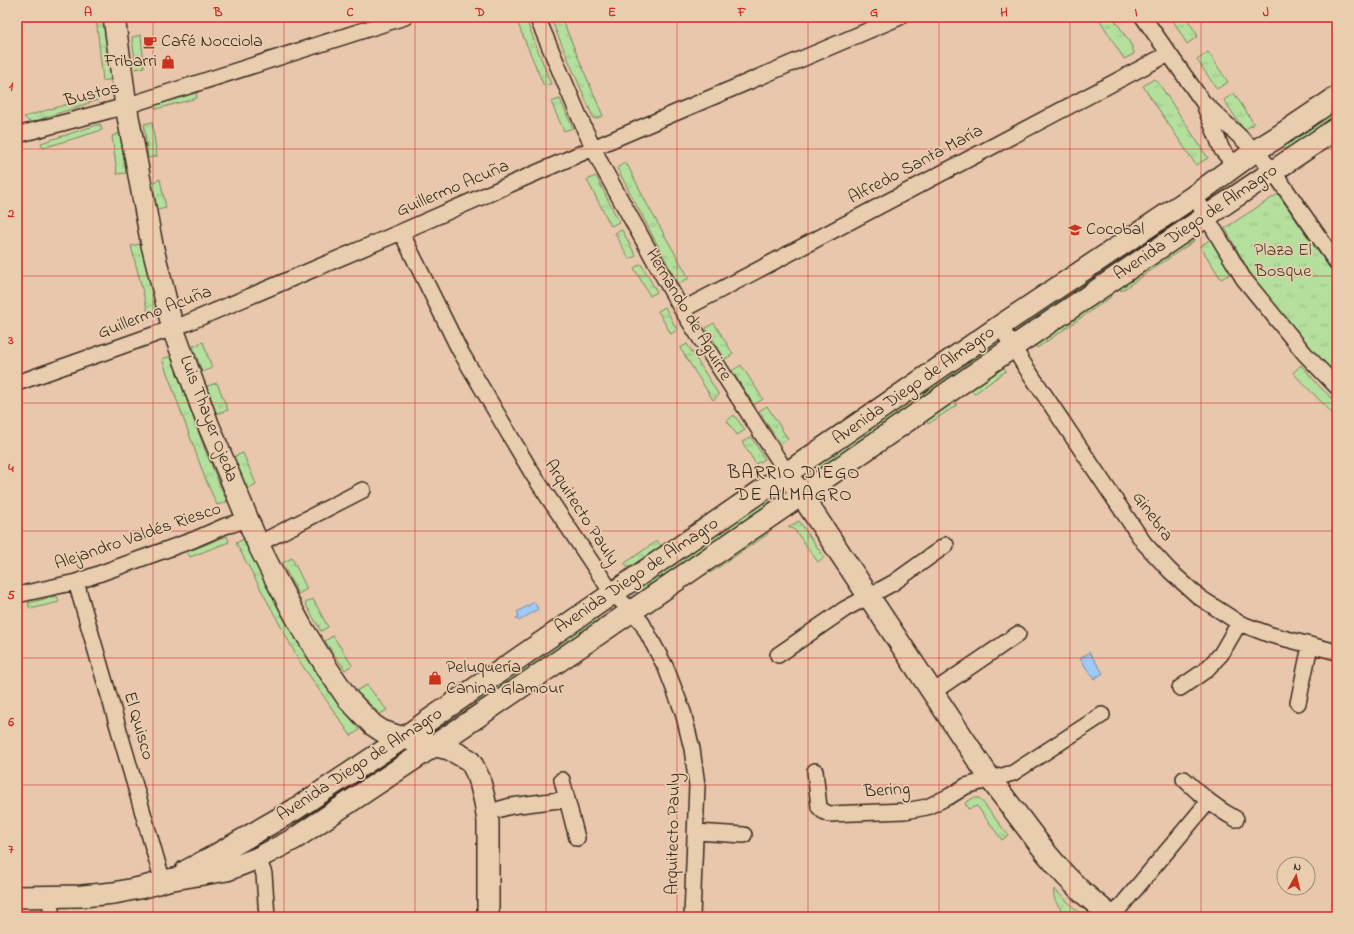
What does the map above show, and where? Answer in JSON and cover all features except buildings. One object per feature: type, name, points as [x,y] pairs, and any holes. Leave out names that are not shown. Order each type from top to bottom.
[{"type":"street","name":"Luis Thayer Ojeda","points":[[114,17],[126,106],[152,245],[173,329],[208,424],[258,544],[301,626],[329,671],[348,699],[373,725],[382,731],[403,738],[449,748],[469,760]]},
{"type":"street","name":"Bustos","points":[[17,134],[126,106],[405,17]]},
{"type":"street","name":"Hernando de Aguirre","points":[[537,17],[602,166],[682,310],[801,495],[991,780],[1047,854],[1065,875],[1082,892],[1112,917]]},
{"type":"street","name":"Guillermo Acuña","points":[[17,383],[173,329],[900,17]]},
{"type":"street","points":[[1143,17],[1203,102],[1255,151],[1273,171],[1337,263]]},
{"type":"street","name":"Alfredo Santa María","points":[[682,310],[1168,54]]},
{"type":"street","name":"Avenida Diego de Almagro","points":[[165,881],[216,855],[294,810],[403,738],[1000,326],[1194,196],[1255,151],[1337,97]]},
{"type":"street","points":[[1203,102],[1222,150],[1235,165]]},
{"type":"street","name":"Avenida Diego de Almagro","points":[[17,898],[51,907],[165,881],[227,870],[258,858],[294,839],[472,720],[801,495],[1013,347],[1337,128]]},
{"type":"street","points":[[1194,196],[1243,278],[1305,354],[1337,388]]},
{"type":"street","name":"Arquitecto Pauly","points":[[401,232],[459,349],[528,467],[612,593],[631,610],[644,626],[666,668],[683,712],[692,749],[697,785],[692,917]]},
{"type":"street","name":"Ginebra","points":[[1000,326],[1144,543],[1170,571],[1199,597],[1240,623],[1271,635],[1337,652]]},
{"type":"street","points":[[258,544],[363,490]]},
{"type":"street","name":"Alejandro Valdés Riesco","points":[[17,595],[76,582],[193,540],[247,518]]},
{"type":"street","points":[[778,655],[845,610],[893,583],[946,545]]},
{"type":"street","name":"El Quisco","points":[[76,582],[165,881]]},
{"type":"street","points":[[1180,688],[1211,665],[1221,654],[1240,623]]},
{"type":"street","points":[[933,692],[1018,634]]},
{"type":"street","points":[[1298,703],[1310,646]]},
{"type":"street","points":[[991,780],[1013,773],[1102,715]]},
{"type":"street","points":[[472,720],[466,728],[465,746],[469,760],[479,778],[488,822],[488,917]]},
{"type":"street","name":"Bering","points":[[815,771],[819,808],[823,812],[829,814],[905,810],[927,807],[950,796],[966,786],[991,780]]},
{"type":"street","points":[[1184,779],[1208,802],[1236,819]]},
{"type":"street","points":[[562,780],[578,838]]},
{"type":"street","points":[[486,813],[511,806],[567,799]]},
{"type":"street","points":[[1112,917],[1208,802]]},
{"type":"street","points":[[696,832],[744,834]]},
{"type":"street","points":[[258,858],[264,874],[267,917]]},
{"type":"green space","points":[[96,17],[105,17],[113,79],[103,81]]},
{"type":"green space","points":[[515,17],[525,17],[551,84],[544,86]]},
{"type":"green space","points":[[550,17],[561,17],[603,116],[594,119]]},
{"type":"green space","points":[[1098,17],[1113,17],[1132,46],[1134,54],[1124,59]]},
{"type":"green space","points":[[1171,17],[1186,17],[1198,36],[1187,44]]},
{"type":"green space","points":[[141,35],[144,67],[136,69],[132,37]]},
{"type":"green space","points":[[1208,52],[1228,82],[1217,89],[1197,60]]},
{"type":"green space","points":[[1154,79],[1158,82],[1208,158],[1196,165],[1143,86]]},
{"type":"green space","points":[[196,92],[197,98],[156,109],[155,104]]},
{"type":"green space","points":[[1234,93],[1254,124],[1244,130],[1224,100]]},
{"type":"green space","points":[[98,95],[98,100],[32,122],[28,121],[24,117]]},
{"type":"green space","points":[[560,99],[573,128],[564,131],[551,102]]},
{"type":"green space","points":[[1337,106],[1337,117],[1288,151],[1281,142]]},
{"type":"green space","points":[[152,122],[157,156],[148,158],[144,124]]},
{"type":"green space","points":[[100,124],[102,130],[43,148],[41,143]]},
{"type":"green space","points":[[120,133],[126,173],[117,174],[112,136]]},
{"type":"green space","points":[[626,162],[648,206],[689,278],[678,284],[617,168]]},
{"type":"green space","points":[[596,176],[619,222],[611,226],[587,180]]},
{"type":"green space","points":[[160,179],[166,208],[157,210],[152,183]]},
{"type":"green space","name":"Plaza El Bosque","points":[[1278,194],[1337,277],[1337,376],[1309,347],[1254,280],[1225,228]]},
{"type":"green space","points":[[1177,216],[1183,216],[1185,221],[1024,328],[1022,326],[1024,320]]},
{"type":"green space","points":[[622,230],[636,256],[629,259],[615,233]]},
{"type":"green space","points":[[1191,237],[1194,241],[1121,291],[1119,287]]},
{"type":"green space","points":[[1211,239],[1232,273],[1221,279],[1200,246]]},
{"type":"green space","points":[[141,244],[158,309],[148,312],[131,246]]},
{"type":"green space","points":[[641,264],[657,292],[650,296],[634,268]]},
{"type":"green space","points":[[1109,293],[1111,297],[1037,348],[1034,344]]},
{"type":"green space","points":[[665,307],[677,330],[671,334],[658,311]]},
{"type":"green space","points":[[714,323],[733,354],[725,359],[706,328]]},
{"type":"green space","points":[[994,340],[999,341],[1001,348],[821,470],[815,466],[816,463]]},
{"type":"green space","points":[[203,342],[212,368],[202,372],[193,346]]},
{"type":"green space","points":[[687,344],[719,395],[713,400],[680,348]]},
{"type":"green space","points":[[171,356],[205,450],[227,502],[217,505],[205,478],[162,359]]},
{"type":"green space","points":[[741,365],[763,399],[754,405],[732,371]]},
{"type":"green space","points":[[1301,365],[1320,387],[1337,403],[1337,418],[1293,373]]},
{"type":"green space","points":[[1002,366],[1006,371],[974,394],[970,388]]},
{"type":"green space","points":[[217,383],[228,410],[216,414],[207,386]]},
{"type":"green space","points":[[953,400],[957,405],[928,424],[925,419]]},
{"type":"green space","points":[[767,406],[788,439],[780,444],[759,411]]},
{"type":"green space","points":[[734,415],[745,430],[737,435],[727,421]]},
{"type":"green space","points":[[751,437],[765,459],[756,464],[742,442]]},
{"type":"green space","points":[[243,453],[256,484],[247,489],[233,457]]},
{"type":"green space","points":[[767,499],[770,502],[770,507],[640,593],[636,593],[634,589]]},
{"type":"green space","points":[[799,521],[824,557],[818,562],[794,529],[788,527]]},
{"type":"green space","points":[[765,528],[768,534],[710,573],[706,568]]},
{"type":"green space","points":[[227,536],[229,542],[190,557],[187,552]]},
{"type":"green space","points":[[244,539],[282,611],[322,677],[359,730],[351,736],[300,662],[236,543]]},
{"type":"green space","points":[[657,541],[661,546],[628,568],[625,563]]},
{"type":"green space","points":[[292,558],[307,589],[298,594],[282,563]]},
{"type":"green space","points":[[57,596],[59,602],[30,609],[28,603]]},
{"type":"green space","points":[[313,599],[328,627],[321,631],[305,603]]},
{"type":"green space","points":[[595,616],[598,619],[597,623],[477,705],[470,699]]},
{"type":"green space","points":[[333,636],[352,665],[345,670],[325,641]]},
{"type":"green space","points":[[367,685],[387,710],[380,714],[356,691]]},
{"type":"green space","points":[[368,767],[379,772],[334,799],[317,807]]},
{"type":"green space","points":[[973,798],[979,798],[981,800],[1008,835],[1002,840],[977,806],[968,809],[965,803]]},
{"type":"green space","points":[[1054,889],[1084,917],[1068,917],[1055,901]]},
{"type":"water","points":[[534,602],[538,609],[519,621],[516,618],[519,616],[517,612]]},
{"type":"water","points":[[1089,652],[1103,673],[1094,679],[1080,659]]},
{"type":"place","name":"Café Nocciola","points":[[150,42]]},
{"type":"place","name":"Fribarri","points":[[168,62]]},
{"type":"place","name":"Cocobal","points":[[1075,230]]},
{"type":"place","name":"Peluquería Canina Glamour","points":[[435,678]]},
{"type":"district","name":"BARRIO DIEGO DE ALMAGRO","points":[[794,484]]}]
